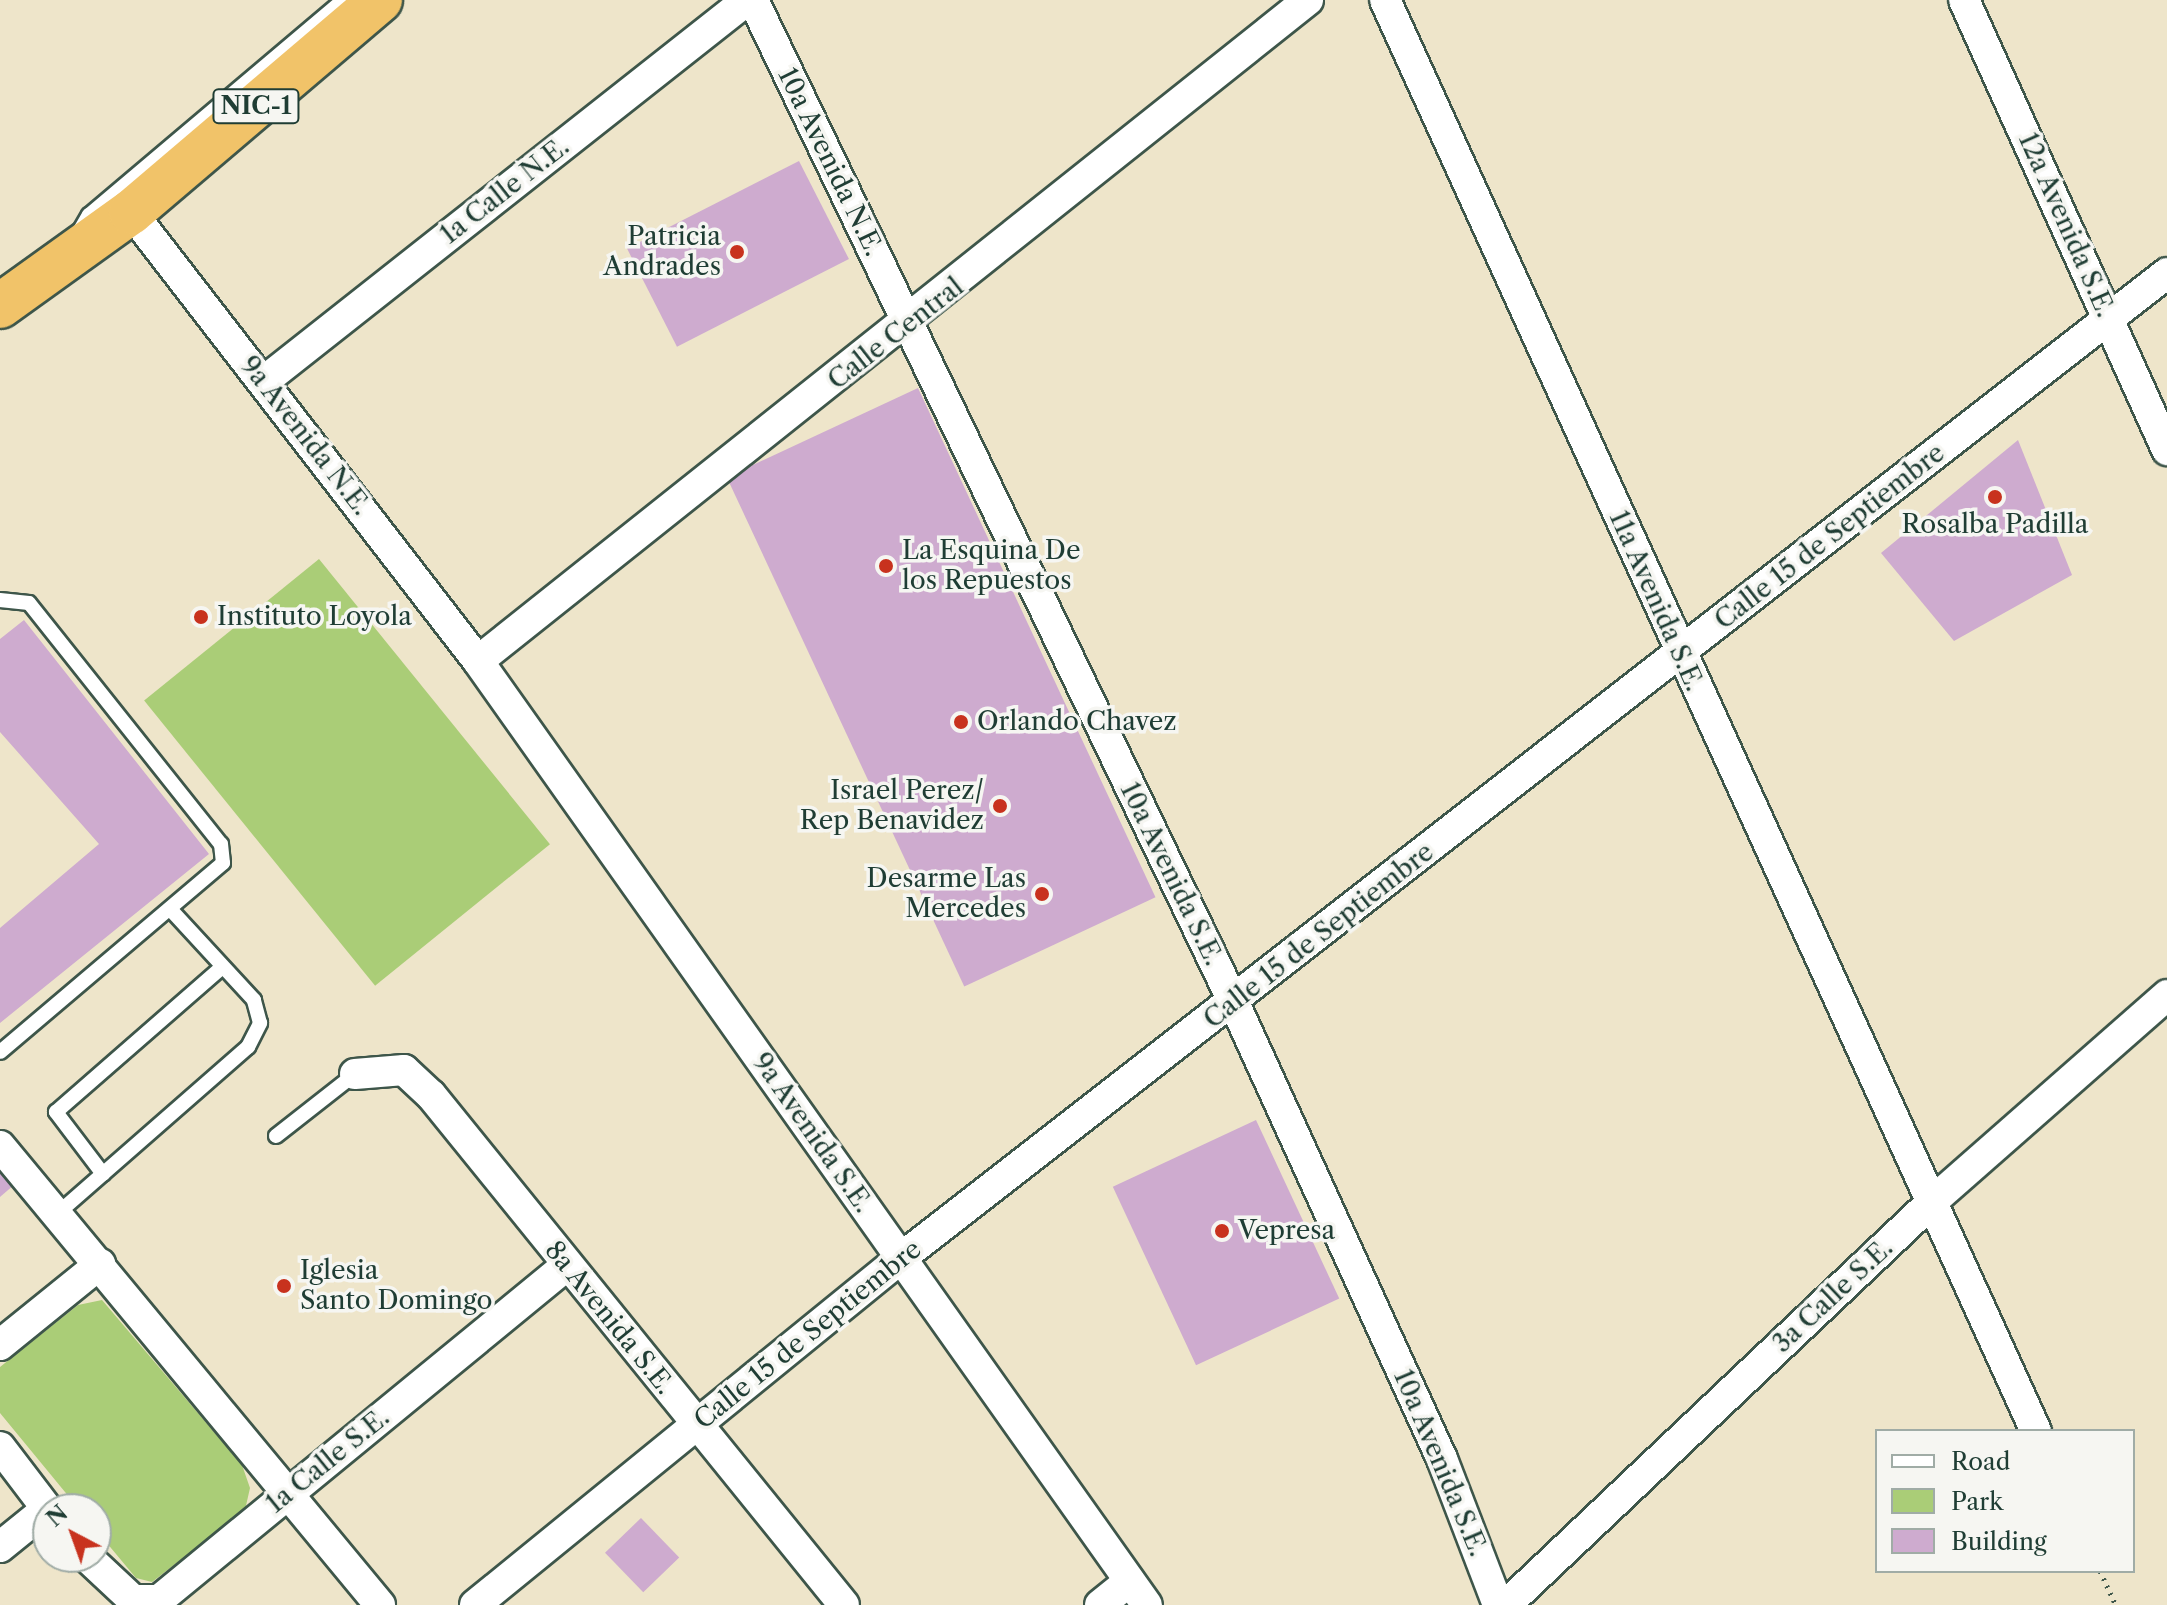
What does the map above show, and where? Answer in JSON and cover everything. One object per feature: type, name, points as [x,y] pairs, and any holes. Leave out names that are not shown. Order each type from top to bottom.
[{"type":"highway","name":"NIC-1","points":[[0,306],[131,212],[380,0]]},
{"type":"street","name":"10a Avenida N.E.","points":[[750,0],[908,325]]},
{"type":"street","name":"1a Calle N.E.","points":[[263,382],[750,0]]},
{"type":"street","name":"Calle Central","points":[[478,661],[908,325],[1308,0]]},
{"type":"street","name":"11a Avenida S.E.","points":[[1385,0],[1680,655],[1935,1199],[2035,1429]]},
{"type":"street","name":"12a Avenida S.E.","points":[[1964,0],[2167,450]]},
{"type":"street","name":"9a Avenida N.E.","points":[[131,212],[478,661]]},
{"type":"street","name":"Calle 15 de Septiembre","points":[[475,1605],[901,1258],[1234,1003],[2167,273]]},
{"type":"street","name":"10a Avenida S.E.","points":[[908,325],[1234,1003],[1442,1459],[1498,1605]]},
{"type":"street","name":"9a Avenida S.E.","points":[[478,661],[1139,1593]]},
{"type":"street","name":"3a Calle S.E.","points":[[1506,1605],[1935,1199],[2167,995]]},
{"type":"street","name":"8a Avenida S.E.","points":[[355,1074],[404,1070],[844,1605]]},
{"type":"street","points":[[0,1146],[380,1605]]},
{"type":"street","points":[[0,1345],[100,1264]]},
{"type":"street","name":"1a Calle S.E.","points":[[104,1573],[133,1600],[159,1600],[566,1266]]},
{"type":"street","points":[[0,1447],[34,1493]]},
{"type":"street","points":[[0,1547],[32,1522]]},
{"type":"street","points":[[1100,1605],[1139,1593]]},
{"type":"lane","points":[[63,260],[89,215],[343,0]]},
{"type":"lane","points":[[0,600],[29,603],[221,844],[223,863],[0,1052]]},
{"type":"lane","points":[[57,1214],[248,1047],[260,1023],[254,1000],[171,910]]},
{"type":"lane","points":[[103,1174],[56,1112],[222,967]]},
{"type":"lane","points":[[276,1136],[355,1074]]},
{"type":"path","points":[[2101,1573],[2116,1605]]},
{"type":"green space","points":[[319,559],[550,844],[375,986],[144,701]]},
{"type":"green space","points":[[102,1300],[242,1465],[250,1488],[245,1510],[152,1582],[136,1578],[112,1549],[112,1493],[66,1493],[0,1413],[0,1367],[78,1305]]},
{"type":"building","name":"Patricia Andrades","points":[[799,161],[849,259],[677,347],[627,249]]},
{"type":"building","points":[[918,388],[1156,897],[964,987],[727,477]]},
{"type":"building","name":"Rosalba Padilla","points":[[2018,440],[2072,575],[1954,641],[1881,553]]},
{"type":"building","points":[[24,620],[209,854],[0,1023],[0,928],[99,844],[0,732],[0,639]]},
{"type":"building","name":"Vepresa","points":[[1256,1120],[1339,1299],[1196,1365],[1113,1187]]},
{"type":"building","points":[[0,1166],[15,1184],[0,1197]]},
{"type":"building","points":[[641,1518],[679,1558],[643,1592],[605,1553]]},
{"type":"place","name":"Patricia Andrades","points":[[737,252]]},
{"type":"place","name":"Rosalba Padilla","points":[[1995,497]]},
{"type":"place","name":"La Esquina De los Repuestos","points":[[886,566]]},
{"type":"place","name":"Instituto Loyola","points":[[201,617]]},
{"type":"place","name":"Orlando Chavez","points":[[961,722]]},
{"type":"place","name":"Israel Perez/ Rep Benavidez","points":[[1000,806]]},
{"type":"place","name":"Desarme Las Mercedes","points":[[1042,894]]},
{"type":"place","name":"Vepresa","points":[[1222,1231]]},
{"type":"place","name":"Iglesia Santo Domingo","points":[[284,1286]]}]
